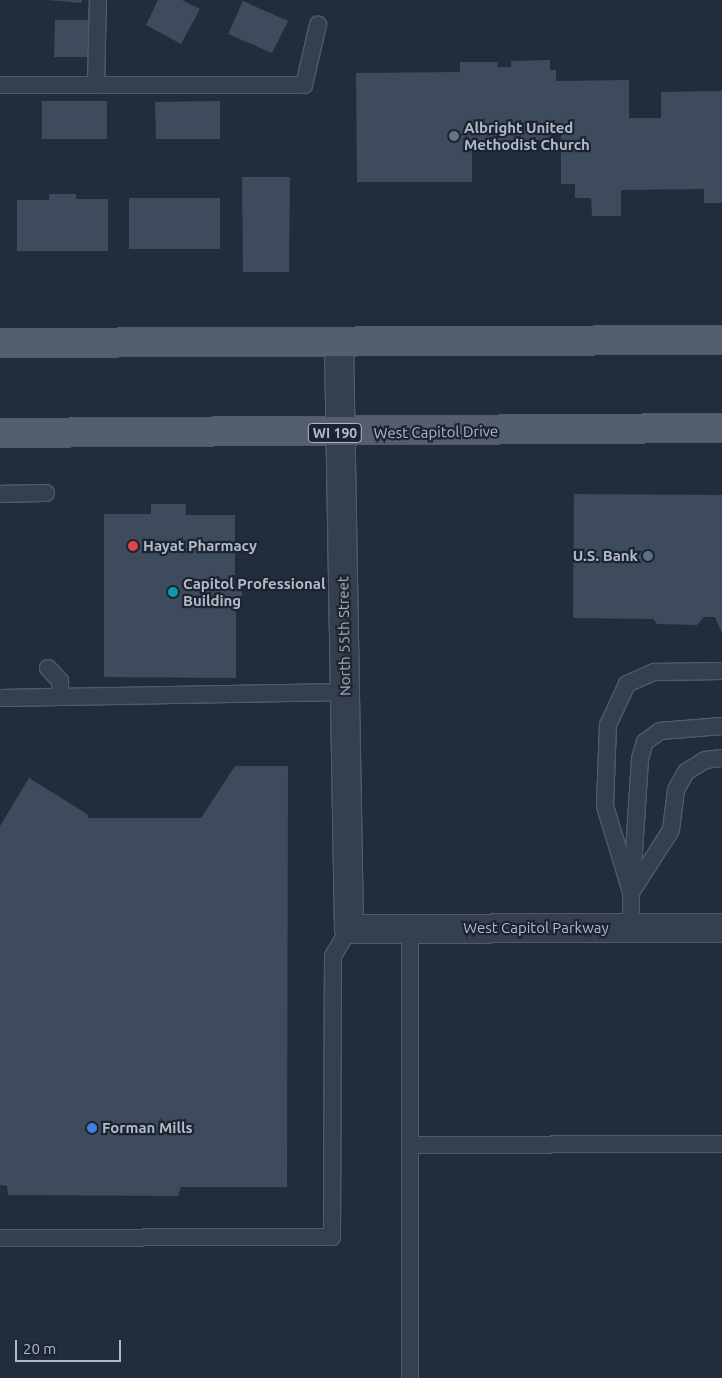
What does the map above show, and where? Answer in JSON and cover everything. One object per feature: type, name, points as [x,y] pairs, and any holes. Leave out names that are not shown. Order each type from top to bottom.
[{"type":"main road","points":[[0,343],[339,344],[722,340]]},
{"type":"main road","name":"West Capitol Drive","points":[[0,433],[341,433],[722,428]]},
{"type":"street","name":"North 55th Street","points":[[339,344],[349,929]]},
{"type":"street","name":"West Capitol Parkway","points":[[349,929],[722,928]]},
{"type":"lane","points":[[96,85],[98,0]]},
{"type":"lane","points":[[0,85],[304,85],[318,25]]},
{"type":"lane","points":[[0,494],[46,493]]},
{"type":"lane","points":[[48,668],[60,681],[60,697]]},
{"type":"lane","points":[[631,892],[605,806],[608,724],[627,684],[654,672],[722,671]]},
{"type":"lane","points":[[0,698],[345,692]]},
{"type":"lane","points":[[631,928],[631,892],[640,759],[645,742],[660,731],[722,726]]},
{"type":"lane","points":[[631,892],[671,830],[676,790],[686,772],[705,760],[722,758]]},
{"type":"lane","points":[[410,928],[410,1378]]},
{"type":"lane","points":[[0,1238],[332,1237],[333,956],[349,929]]},
{"type":"lane","points":[[410,1145],[722,1144]]},
{"type":"building","points":[[47,0],[82,0],[82,3]]},
{"type":"building","points":[[158,0],[182,0],[200,9],[181,44],[146,25]]},
{"type":"building","points":[[243,1],[288,21],[272,53],[228,34]]},
{"type":"building","points":[[55,20],[89,20],[88,57],[54,57]]},
{"type":"building","name":"Albright United Methodist Church","points":[[550,60],[550,70],[556,70],[556,81],[629,80],[629,118],[661,118],[661,92],[722,91],[722,203],[704,203],[704,189],[621,190],[621,216],[592,216],[591,198],[575,198],[575,184],[561,184],[561,132],[551,132],[551,140],[472,141],[472,182],[357,182],[356,73],[460,72],[460,62],[498,62],[497,67],[511,67],[511,61]]},
{"type":"building","points":[[42,101],[107,101],[107,139],[42,139]]},
{"type":"building","points":[[220,101],[220,139],[156,139],[155,102]]},
{"type":"building","points":[[242,177],[290,177],[289,272],[243,272]]},
{"type":"building","points":[[49,194],[76,194],[76,199],[108,199],[108,251],[17,251],[17,200],[49,200]]},
{"type":"building","points":[[129,198],[220,198],[220,249],[129,249]]},
{"type":"building","name":"U.S. Bank","points":[[574,494],[722,495],[722,633],[715,617],[704,617],[697,625],[657,624],[653,619],[573,618]]},
{"type":"building","name":"Capitol Professional Building","points":[[151,504],[186,504],[186,515],[235,515],[235,585],[242,585],[242,600],[236,600],[236,678],[104,677],[104,514],[151,514]]},
{"type":"building","points":[[235,766],[288,766],[287,1187],[181,1187],[178,1196],[8,1195],[7,1186],[0,1185],[0,826],[29,778],[87,814],[89,818],[201,818]]},
{"type":"place","name":"Albright United Methodist Church","points":[[454,136]]},
{"type":"place","name":"Hayat Pharmacy","points":[[133,546]]},
{"type":"place","name":"U.S. Bank","points":[[648,556]]},
{"type":"place","name":"Capitol Professional Building","points":[[173,592]]},
{"type":"place","name":"Forman Mills","points":[[92,1128]]}]
